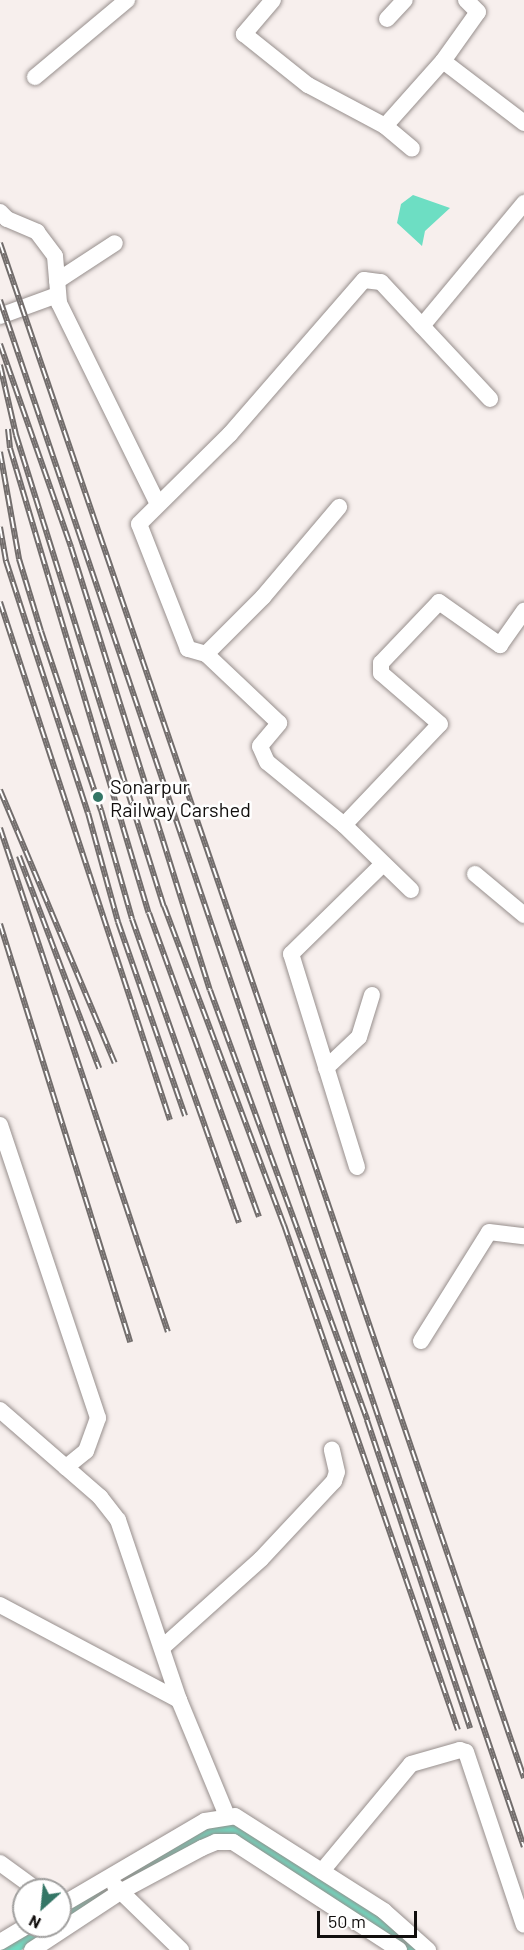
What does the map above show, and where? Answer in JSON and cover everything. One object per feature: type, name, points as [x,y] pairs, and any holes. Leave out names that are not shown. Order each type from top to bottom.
[{"type":"street","points":[[35,77],[128,0]]},
{"type":"street","points":[[273,0],[244,34],[308,86],[385,126],[412,149]]},
{"type":"street","points":[[387,19],[405,0]]},
{"type":"street","points":[[385,126],[443,61],[478,12],[466,0]]},
{"type":"street","points":[[443,61],[524,123]]},
{"type":"street","points":[[422,326],[524,203]]},
{"type":"street","points":[[0,212],[46,241],[55,255],[57,288],[158,502]]},
{"type":"street","points":[[0,316],[57,288],[115,243]]},
{"type":"street","points":[[411,890],[344,825],[267,762],[260,746],[279,723],[206,654],[188,649],[139,524],[158,502],[230,434],[364,280],[372,278],[381,282],[490,399]]},
{"type":"street","points":[[206,654],[263,597],[339,507]]},
{"type":"street","points":[[344,825],[440,724],[381,673],[381,663],[439,602],[500,645],[524,611]]},
{"type":"street","points":[[357,1167],[291,954],[383,864]]},
{"type":"street","points":[[475,874],[524,915]]},
{"type":"street","points":[[326,1068],[359,1037],[372,995]]},
{"type":"street","points":[[0,1126],[98,1418],[86,1451],[66,1467]]},
{"type":"street","points":[[421,1341],[489,1232],[524,1236]]},
{"type":"street","points":[[0,1410],[100,1497],[118,1520],[164,1646],[179,1700],[227,1816]]},
{"type":"street","points":[[164,1646],[261,1559],[334,1481],[337,1472],[332,1450]]},
{"type":"street","points":[[0,1605],[179,1700]]},
{"type":"street","points":[[322,1871],[411,1764],[460,1750],[466,1752],[524,1925]]},
{"type":"street","points":[[72,1899],[205,1821],[227,1816],[245,1821],[384,1911],[428,1950]]},
{"type":"street","points":[[32,1950],[120,1892],[216,1842],[233,1842],[399,1950]]},
{"type":"street","points":[[0,1863],[21,1878]]},
{"type":"street","points":[[108,1878],[181,1950]]},
{"type":"shaded area","points":[[413,195],[450,208],[425,231],[422,246],[397,223],[401,204]]},
{"type":"waterway","points":[[120,1879],[214,1828],[229,1829],[370,1917],[412,1950]]},
{"type":"waterway","points":[[72,1909],[101,1891]]},
{"type":"waterway","points":[[8,1950],[27,1938]]},
{"type":"railway","points":[[0,243],[524,1778]]},
{"type":"railway","points":[[0,300],[524,1847]]},
{"type":"railway","points":[[0,344],[71,547],[210,990],[367,1420],[470,1728]]},
{"type":"railway","points":[[0,365],[16,435],[164,906],[284,1225],[458,1730]]},
{"type":"railway","points":[[8,429],[10,448],[149,913],[259,1217]]},
{"type":"railway","points":[[0,452],[19,559],[41,631],[101,810],[132,919],[239,1223]]},
{"type":"railway","points":[[0,527],[6,561],[88,813],[118,922],[185,1116]]},
{"type":"railway","points":[[0,602],[170,1120]]},
{"type":"railway","points":[[0,790],[115,1063]]},
{"type":"railway","points":[[0,828],[168,1332]]},
{"type":"railway","points":[[19,856],[99,1068]]},
{"type":"railway","points":[[0,924],[130,1342]]},
{"type":"place","name":"Sonarpur Railway Carshed","points":[[98,797]]}]
